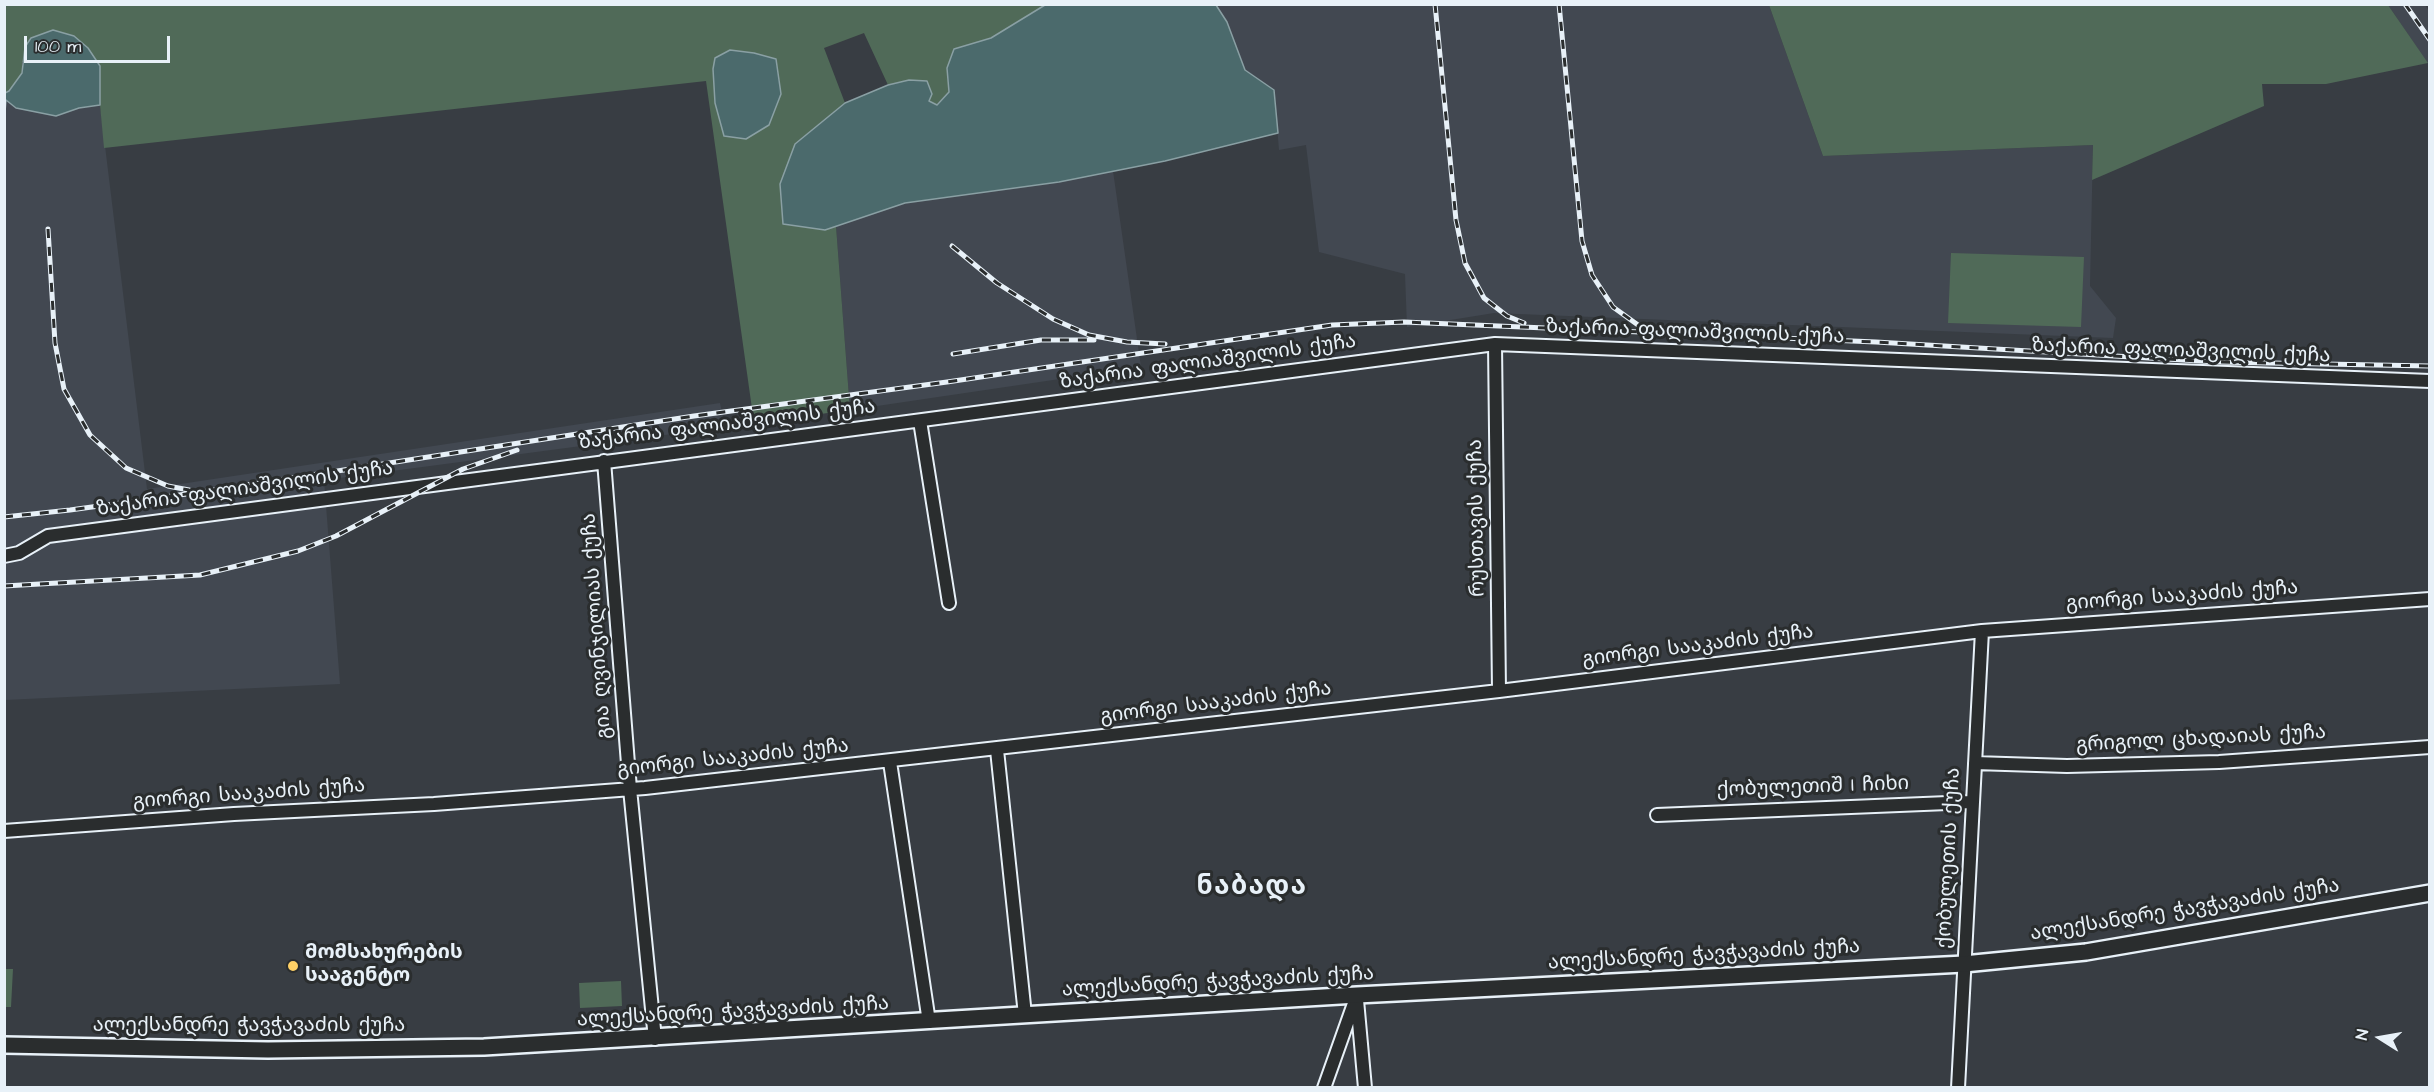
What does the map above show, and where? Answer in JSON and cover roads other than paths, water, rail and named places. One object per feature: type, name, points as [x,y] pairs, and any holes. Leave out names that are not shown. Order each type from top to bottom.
[{"type":"street","name":"ზაქარია ფალიაშვილის ქუჩა","points":[[4,556],[19,553],[48,536],[1495,344],[2430,381]]},
{"type":"street","name":"რუსთავის ქუჩა","points":[[1495,344],[1499,691]]},
{"type":"street","points":[[920,422],[949,603]]},
{"type":"street","name":"გია ღვინჯილიას ქუჩა","points":[[604,461],[630,789],[655,1039]]},
{"type":"street","name":"გიორგი სააკაძის ქუჩა","points":[[4,831],[222,815],[434,804],[630,789],[997,750],[1982,631],[2430,599]]},
{"type":"street","name":"ქობულეთის ქუჩა","points":[[1959,1088],[1982,631]]},
{"type":"street","name":"გრიგოლ ცხადაიას ქუჩა","points":[[1975,762],[2067,766],[2219,762],[2430,747]]},
{"type":"street","points":[[997,750],[1026,1015]]},
{"type":"street","points":[[890,762],[929,1022]]},
{"type":"street","name":"ქობულეთიშ I ჩიხი","points":[[1657,815],[1972,802]]},
{"type":"street","name":"ალექსანდრე ჭავჭავაძის ქუჩა","points":[[4,1045],[268,1050],[484,1047],[655,1039],[1357,996],[1964,964],[2086,952],[2430,893]]},
{"type":"street","points":[[1324,1088],[1357,996]]},
{"type":"street","points":[[1357,996],[1365,1088]]},
{"type":"railway","points":[[1435,4],[1456,220],[1465,263],[1484,298],[1507,316],[1524,323]]},
{"type":"railway","points":[[1559,4],[1582,241],[1592,275],[1613,307],[1638,325],[1651,330]]},
{"type":"railway","points":[[2405,4],[2430,40]]},
{"type":"railway","points":[[48,229],[55,343],[64,389],[90,435],[126,468],[168,486],[189,490]]},
{"type":"railway","points":[[952,246],[997,283],[1053,319],[1089,335],[1127,342],[1165,344]]},
{"type":"railway","points":[[4,517],[201,492],[694,416],[947,382],[1332,325],[1404,322],[1876,342],[2217,362],[2430,366]]},
{"type":"railway","points":[[953,354],[1041,340],[1094,340]]},
{"type":"railway","points":[[4,586],[200,575],[298,551],[336,536],[463,469],[517,450]]},
{"type":"place","name":"მომსახურების სააგენტო","points":[[293,966]]},
{"type":"district","name":"ნაბადა","points":[[1252,889]]}]
